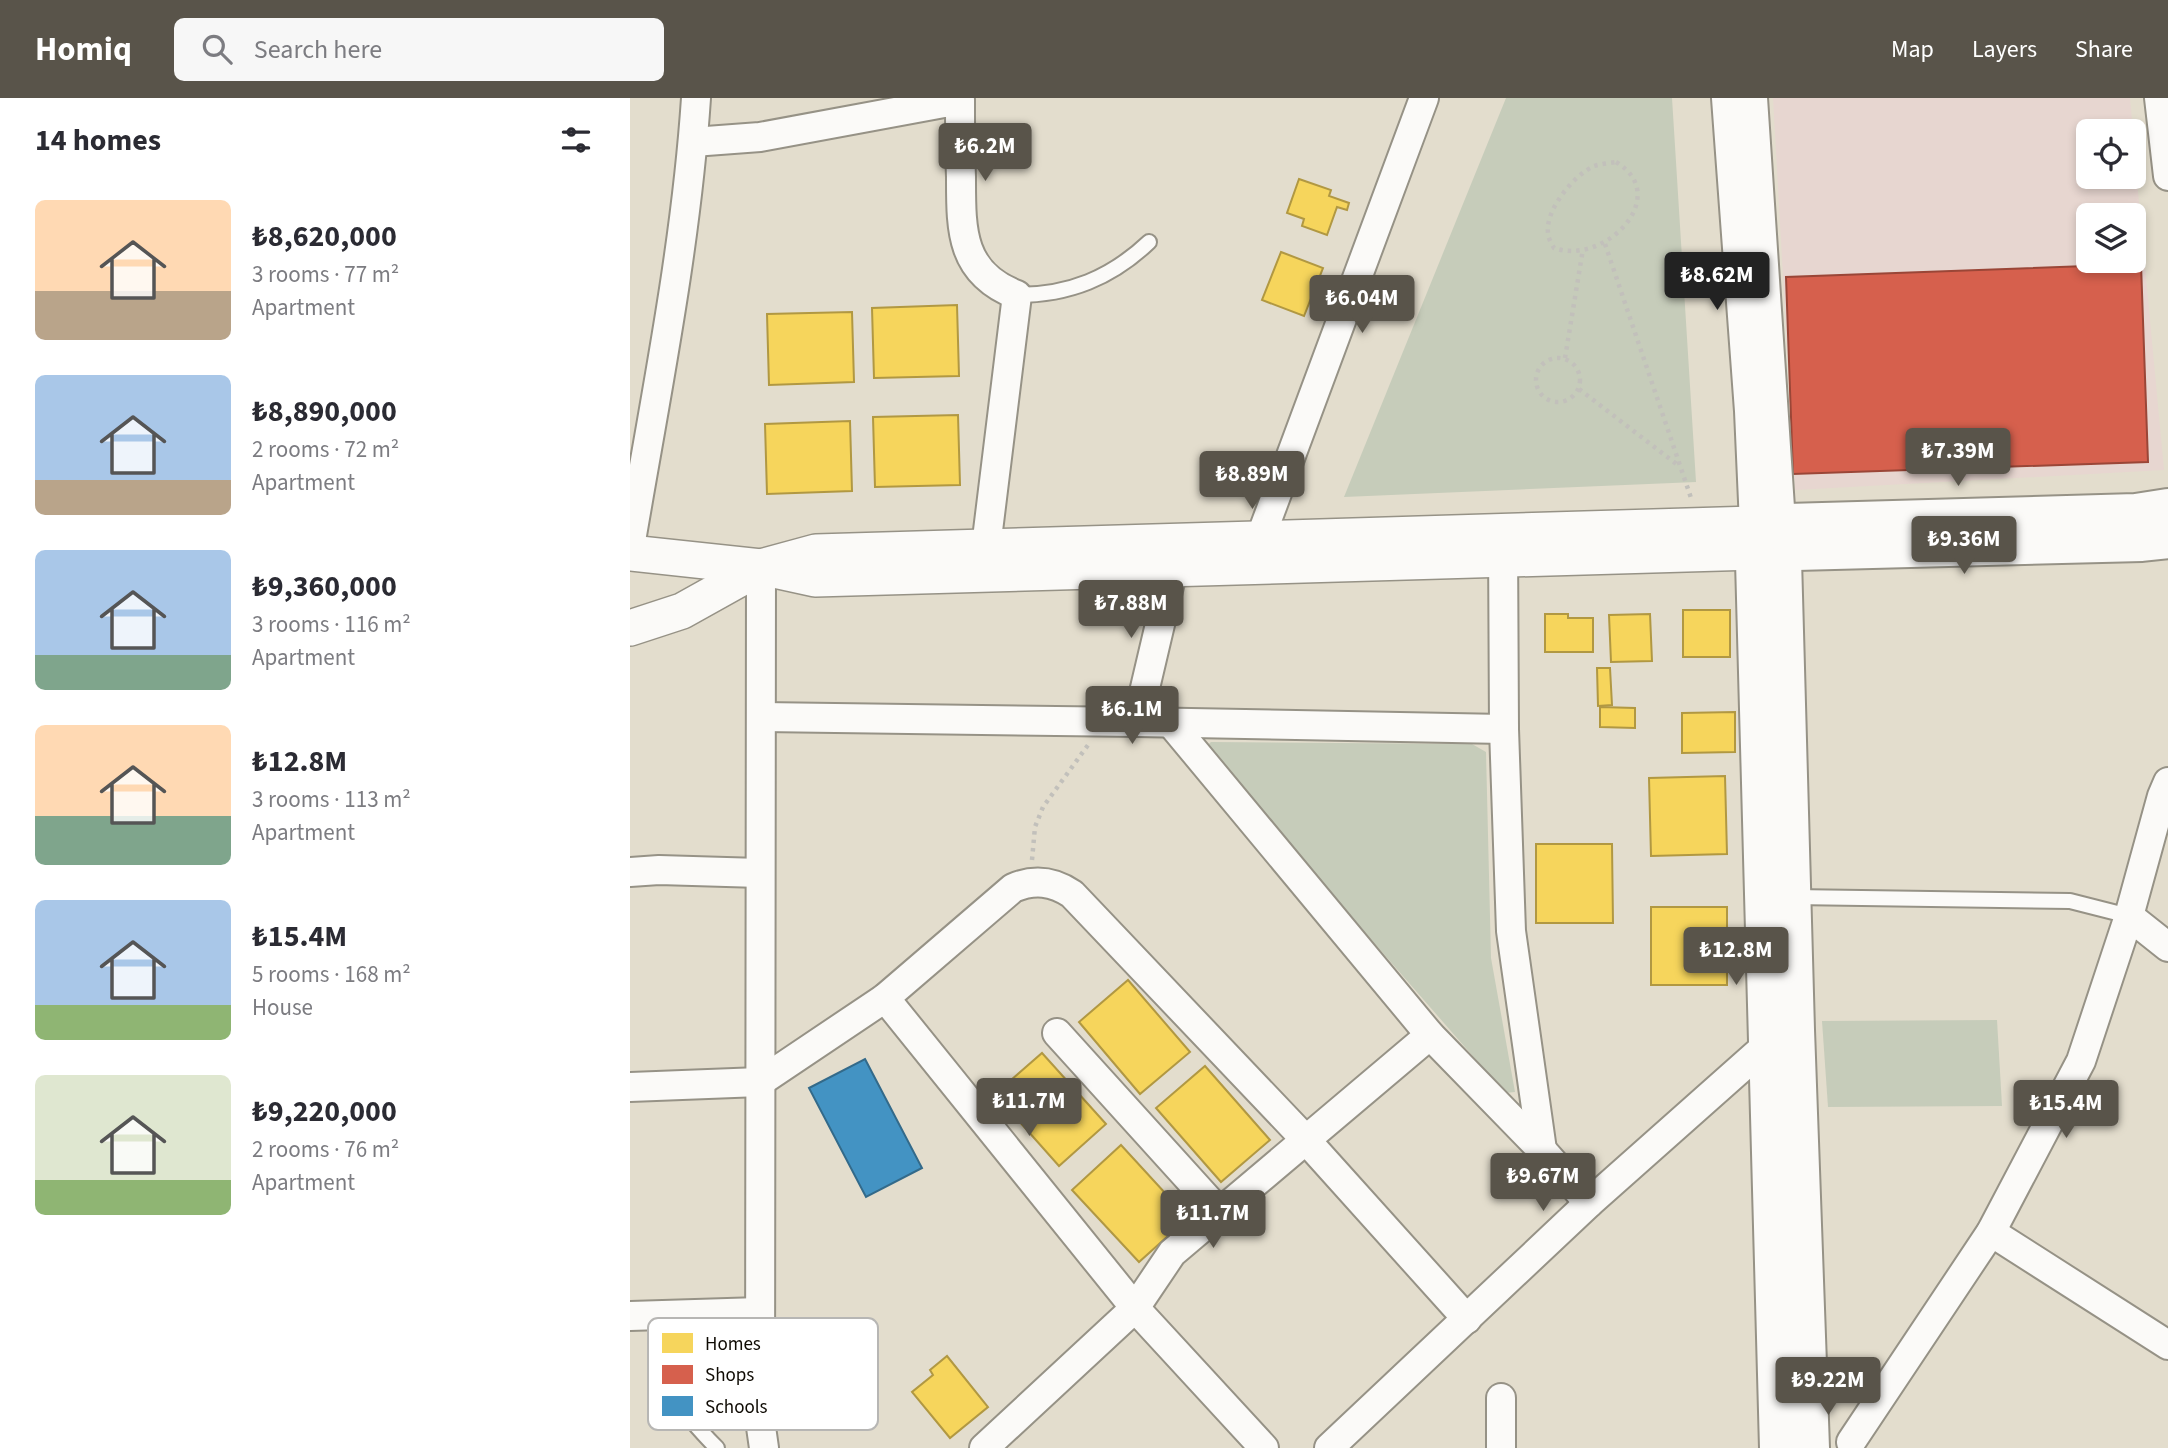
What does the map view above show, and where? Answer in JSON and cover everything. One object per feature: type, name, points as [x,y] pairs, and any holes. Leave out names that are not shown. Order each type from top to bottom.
[{"type":"main road","points":[[1768,537],[2136,513],[2168,508]]},
{"type":"main road","points":[[1768,537],[2129,542],[2168,538]]},
{"type":"main road","points":[[1768,537],[1792,897],[1781,1038]]},
{"type":"main road","points":[[1768,537],[1794,1444]]},
{"type":"street","points":[[630,547],[681,242],[696,98]]},
{"type":"street","points":[[1261,553],[1424,98]]},
{"type":"street","points":[[1726,98],[1748,398],[1768,537]]},
{"type":"street","points":[[1753,98],[1768,537]]},
{"type":"street","points":[[2159,98],[2168,176]]},
{"type":"street","points":[[693,142],[760,137],[960,100],[961,217],[964,242],[984,275],[1017,295],[986,547]]},
{"type":"street","points":[[1503,545],[1700,525],[1768,537]]},
{"type":"street","points":[[630,628],[682,611],[761,567],[816,552],[986,547],[1261,553],[1768,537]]},
{"type":"street","points":[[1503,545],[1504,729],[1511,931],[1542,1150]]},
{"type":"street","points":[[630,553],[761,567],[815,579],[1173,569],[1261,553]]},
{"type":"street","points":[[760,1318],[761,567]]},
{"type":"street","points":[[1138,722],[1173,569]]},
{"type":"street","points":[[761,717],[1504,729]]},
{"type":"street","points":[[1170,722],[1430,1035],[1542,1150],[1589,1203]]},
{"type":"street","points":[[1794,1444],[1855,1445],[1991,1232],[2081,1061],[2129,916],[2168,782]]},
{"type":"street","points":[[630,872],[659,870],[760,873]]},
{"type":"street","points":[[630,1087],[760,1082],[885,998],[1013,888],[1032,882],[1053,884],[1072,894],[1306,1140],[1467,1318]]},
{"type":"street","points":[[2129,916],[2168,947]]},
{"type":"street","points":[[885,998],[1135,1308],[1264,1448]]},
{"type":"street","points":[[1057,1033],[1220,1213]]},
{"type":"street","points":[[984,1448],[1135,1308],[1172,1253],[1430,1035]]},
{"type":"street","points":[[1329,1448],[1589,1203],[1781,1038]]},
{"type":"street","points":[[1991,1232],[2168,1345]]},
{"type":"street","points":[[630,1316],[760,1312]]},
{"type":"street","points":[[1501,1398],[1501,1448]]},
{"type":"street","points":[[761,1430],[764,1448]]},
{"type":"lane","points":[[1017,295],[1060,292],[1089,282],[1117,268],[1149,242]]},
{"type":"lane","points":[[1792,897],[2070,901],[2129,916]]},
{"type":"lane","points":[[701,1430],[717,1448]]},
{"type":"path","points":[[1616,162],[1628,169],[1636,184],[1637,199],[1633,215],[1622,230],[1605,244],[1583,249],[1566,253],[1554,248],[1548,233],[1550,218],[1561,195],[1571,184],[1594,166],[1616,162]]},
{"type":"path","points":[[1605,244],[1700,525]]},
{"type":"path","points":[[1565,358],[1583,249]]},
{"type":"path","points":[[1558,357],[1565,358],[1578,370],[1581,380],[1579,389],[1572,398],[1558,402],[1546,399],[1537,387],[1537,373],[1545,362],[1558,357]]},
{"type":"path","points":[[1579,389],[1680,467]]},
{"type":"path","points":[[1032,882],[1035,827],[1043,807],[1105,721]]},
{"type":"shaded area","points":[[1773,98],[2130,98],[2132,119],[2076,119],[2076,189],[2138,189],[2139,203],[2076,203],[2076,273],[2146,273],[2164,470],[1795,490]]},
{"type":"green space","points":[[1506,98],[1672,98],[1696,482],[1344,497]]},
{"type":"green space","points":[[1211,742],[1472,744],[1486,752],[1491,958],[1515,1092],[1505,1093],[1204,748]]},
{"type":"green space","points":[[1997,1020],[2002,1106],[1828,1107],[1822,1021]]},
{"type":"building: Homes","points":[[1299,179],[1331,190],[1329,196],[1349,203],[1347,210],[1337,207],[1327,235],[1302,226],[1304,219],[1287,213]]},
{"type":"building: Homes","points":[[1281,252],[1323,268],[1304,316],[1262,300]]},
{"type":"building: Homes","points":[[957,305],[959,376],[874,378],[872,308]]},
{"type":"building: Homes","points":[[852,312],[854,382],[769,385],[767,314]]},
{"type":"building: Homes","points":[[958,415],[960,485],[875,487],[873,417]]},
{"type":"building: Homes","points":[[850,421],[852,491],[767,494],[765,424]]},
{"type":"building: Homes","points":[[1683,610],[1730,610],[1730,657],[1683,657]]},
{"type":"building: Homes","points":[[1545,614],[1593,618],[1593,652],[1545,652]]},
{"type":"building: Homes","points":[[1650,614],[1652,661],[1611,662],[1609,615]]},
{"type":"building: Homes","points":[[1597,668],[1610,668],[1612,705],[1598,706]]},
{"type":"building: Homes","points":[[1600,707],[1635,708],[1635,728],[1600,727]]},
{"type":"building: Homes","points":[[1735,712],[1735,752],[1682,753],[1682,713]]},
{"type":"building: Homes","points":[[1725,776],[1727,854],[1651,856],[1649,778]]},
{"type":"building: Homes","points":[[1536,844],[1612,844],[1613,923],[1536,923]]},
{"type":"building: Homes","points":[[1651,907],[1727,907],[1727,985],[1651,985]]},
{"type":"building: Homes","points":[[1128,980],[1190,1052],[1140,1094],[1079,1022]]},
{"type":"building: Homes","points":[[1042,1053],[1106,1124],[1059,1166],[995,1094]]},
{"type":"building: Homes","points":[[1205,1066],[1270,1140],[1221,1182],[1156,1108]]},
{"type":"building: Homes","points":[[1121,1145],[1188,1218],[1139,1262],[1072,1190]]},
{"type":"building: Homes","points":[[947,1356],[988,1407],[950,1438],[912,1392],[933,1375],[930,1370]]},
{"type":"building: Shops","points":[[2076,266],[2076,273],[2141,273],[2148,462],[1793,474],[1786,277]]},
{"type":"building: Schools","points":[[865,1059],[922,1168],[866,1197],[809,1088]]}]
